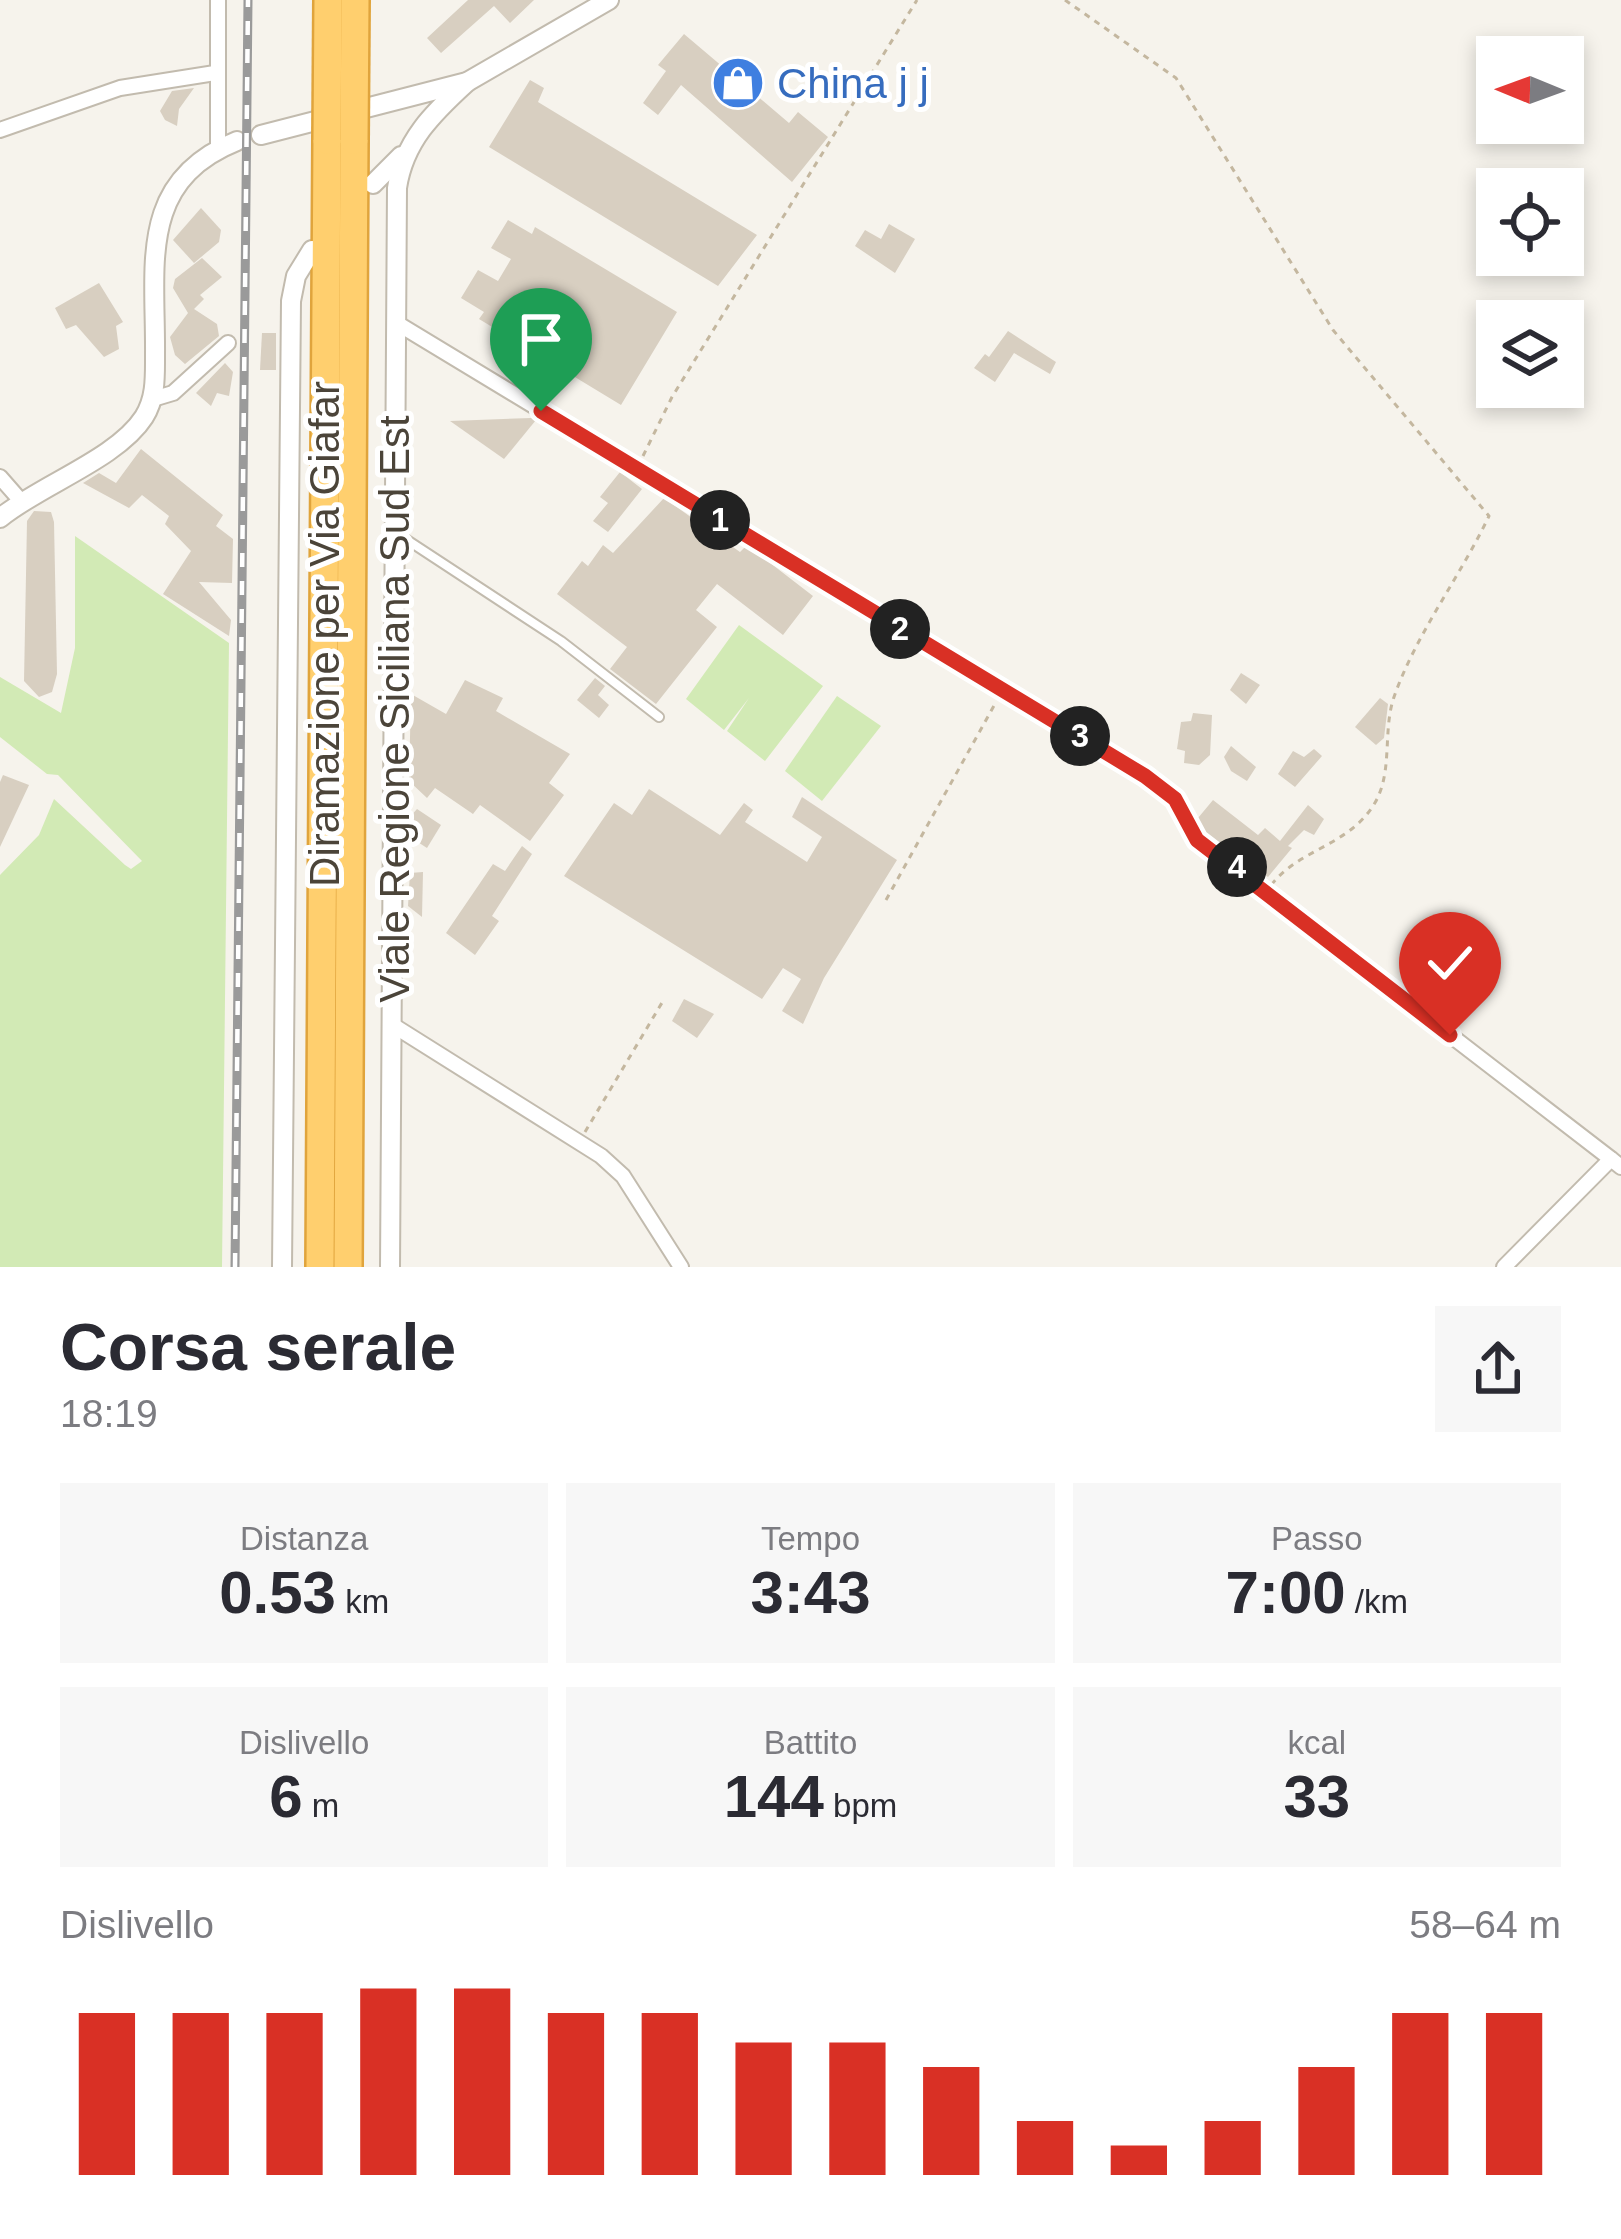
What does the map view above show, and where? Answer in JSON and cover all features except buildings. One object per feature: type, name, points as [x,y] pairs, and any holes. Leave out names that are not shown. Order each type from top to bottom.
[{"type":"highway","name":"Diramazione per Via Giafar","points":[[328,0],[341,140],[348,1267]]},
{"type":"highway","name":"Diramazione per Via Giafar","points":[[320,1267],[341,140],[355,0]]},
{"type":"street","points":[[218,0],[218,149]]},
{"type":"street","points":[[261,135],[467,82],[609,0]]},
{"type":"street","points":[[0,130],[120,88],[215,73]]},
{"type":"street","name":"Viale Regione Siciliana Sud Est","points":[[373,184],[405,152],[436,110],[467,82]]},
{"type":"street","points":[[0,518],[21,500],[127,436],[153,400],[161,208],[191,166],[237,141]]},
{"type":"street","name":"Viale Regione Siciliana Sud Est","points":[[390,1267],[395,322],[397,188],[405,152]]},
{"type":"street","points":[[282,1267],[291,301],[296,276],[312,250]]},
{"type":"street","points":[[395,322],[1175,799],[1197,840],[1616,1163],[1504,1267]]},
{"type":"street","points":[[153,400],[173,393],[228,343]]},
{"type":"street","points":[[0,477],[21,500]]},
{"type":"street","points":[[392,1024],[504,1091],[623,1176],[682,1267]]},
{"type":"lane","points":[[397,534],[561,640],[659,717]]},
{"type":"path","points":[[636,470],[672,397],[916,0]]},
{"type":"path","points":[[1065,0],[1176,78],[1333,330],[1489,516],[1402,675],[1391,704],[1376,802],[1358,827],[1334,845],[1285,867],[1267,890]]},
{"type":"path","points":[[886,900],[1003,690]]},
{"type":"path","points":[[578,1144],[663,1001]]},
{"type":"green space","points":[[75,536],[229,643],[222,1267],[0,1267],[0,875],[39,835],[54,799],[125,865],[131,869],[142,861],[58,775],[47,774],[0,737],[0,677],[61,713],[75,648]]},
{"type":"green space","points":[[739,625],[823,686],[765,761],[727,731],[749,698],[724,730],[686,699]]},
{"type":"green space","points":[[837,696],[881,726],[822,801],[785,771]]},
{"type":"railway","points":[[235,1267],[248,0]]},
{"type":"place","name":"China j j","points":[[738,83]]},
{"type":"route","points":[[541,411],[1145,776],[1175,799],[1197,840],[1254,879],[1450,1035]]}]
